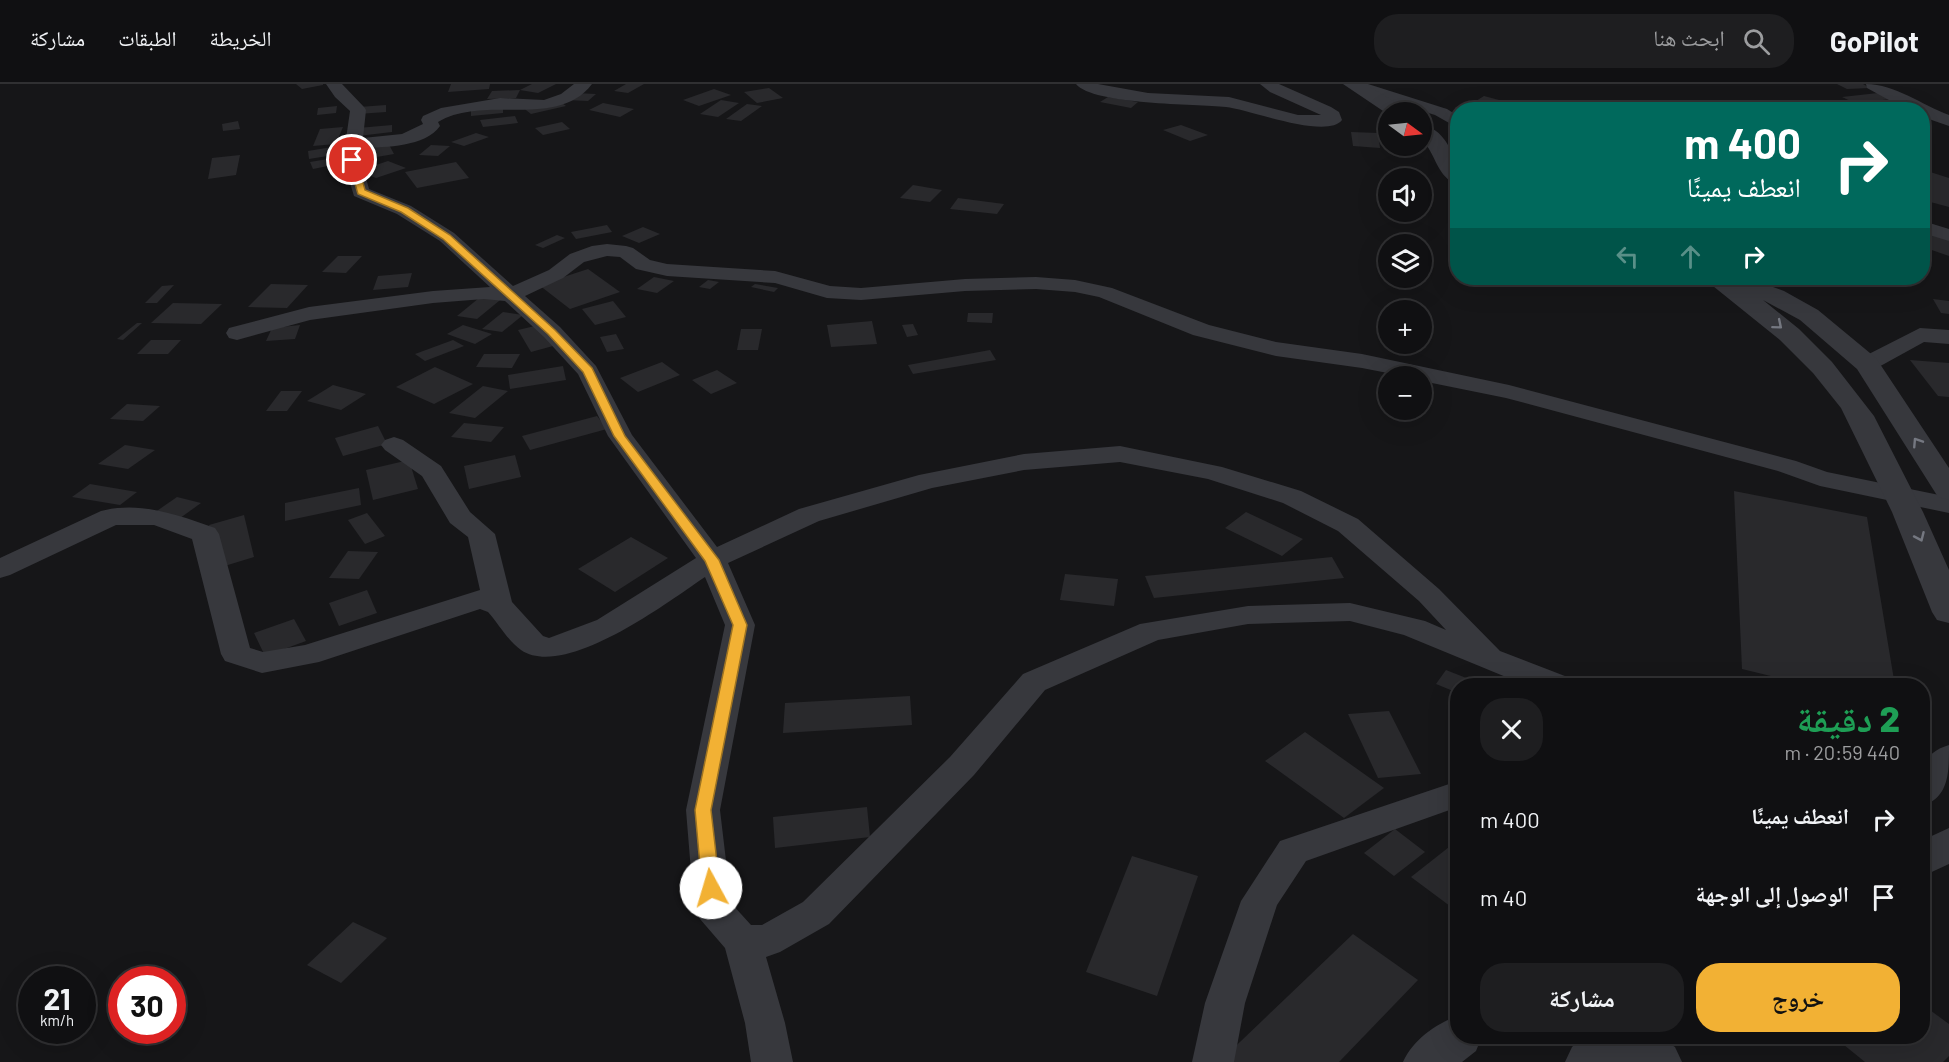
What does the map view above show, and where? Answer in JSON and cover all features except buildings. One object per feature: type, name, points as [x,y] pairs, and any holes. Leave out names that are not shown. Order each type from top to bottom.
[{"type":"street","points":[[334,84],[358,110],[356,143],[352,160],[361,192],[404,210],[447,237],[552,332],[588,371],[620,436],[712,560],[740,625],[703,810],[712,908],[742,941],[765,1023],[772,1062]]},
{"type":"street","points":[[356,143],[389,141],[421,134],[432,126],[429,120],[441,112],[500,104],[546,105],[567,97],[584,84]]},
{"type":"street","points":[[1084,84],[1097,89],[1148,98],[1229,102],[1298,120],[1334,120],[1333,115],[1322,108],[1280,92],[1268,84]]},
{"type":"street","points":[[1873,85],[1906,102]]},
{"type":"street","points":[[1356,86],[1382,102]]},
{"type":"street","points":[[1356,86],[1441,112],[1450,118]]},
{"type":"street","points":[[1930,113],[1949,121]]},
{"type":"street","points":[[1432,139],[1439,145],[1450,169]]},
{"type":"street","points":[[1930,229],[1949,235]]},
{"type":"street","points":[[237,333],[309,314],[456,295],[511,295],[556,274],[578,258],[592,252],[607,250],[626,252],[644,265],[667,270],[775,277],[827,292],[861,294],[965,285],[1036,283],[1075,286],[1105,292],[1201,330],[1276,349],[1362,362],[1509,392],[1787,465],[1820,478],[1949,505]]},
{"type":"street","points":[[1726,285],[1743,296],[1812,356],[1853,405],[1901,496],[1928,555],[1949,612]]},
{"type":"street","points":[[1744,285],[1775,296],[1809,315],[1867,364],[1949,491]]},
{"type":"street","points":[[1867,364],[1920,335],[1949,337]]},
{"type":"street","points":[[394,445],[432,471],[460,517],[481,534],[498,605],[532,644],[551,648],[608,627],[712,560],[808,515],[928,481],[1023,462],[1120,454],[1213,472],[1292,497],[1348,525],[1429,595],[1493,659]]},
{"type":"street","points":[[0,569],[111,517],[157,517],[205,534],[236,654],[262,663],[308,655],[480,599],[498,605]]},
{"type":"street","points":[[742,941],[767,941],[816,913],[962,766],[1034,682],[1151,631],[1248,615],[1350,612],[1414,628],[1539,678]]},
{"type":"street","points":[[1930,782],[1949,759]]},
{"type":"street","points":[[1213,1062],[1225,1004],[1260,902],[1293,851],[1450,797]]},
{"type":"street","points":[[1930,856],[1949,844]]},
{"type":"street","points":[[1427,1062],[1450,1043]]},
{"type":"street","points":[[1613,1044],[1658,1062]]},
{"type":"route","points":[[352,160],[361,192],[404,210],[447,237],[552,332],[588,371],[620,436],[712,560],[740,625],[703,810],[711,888]]}]
